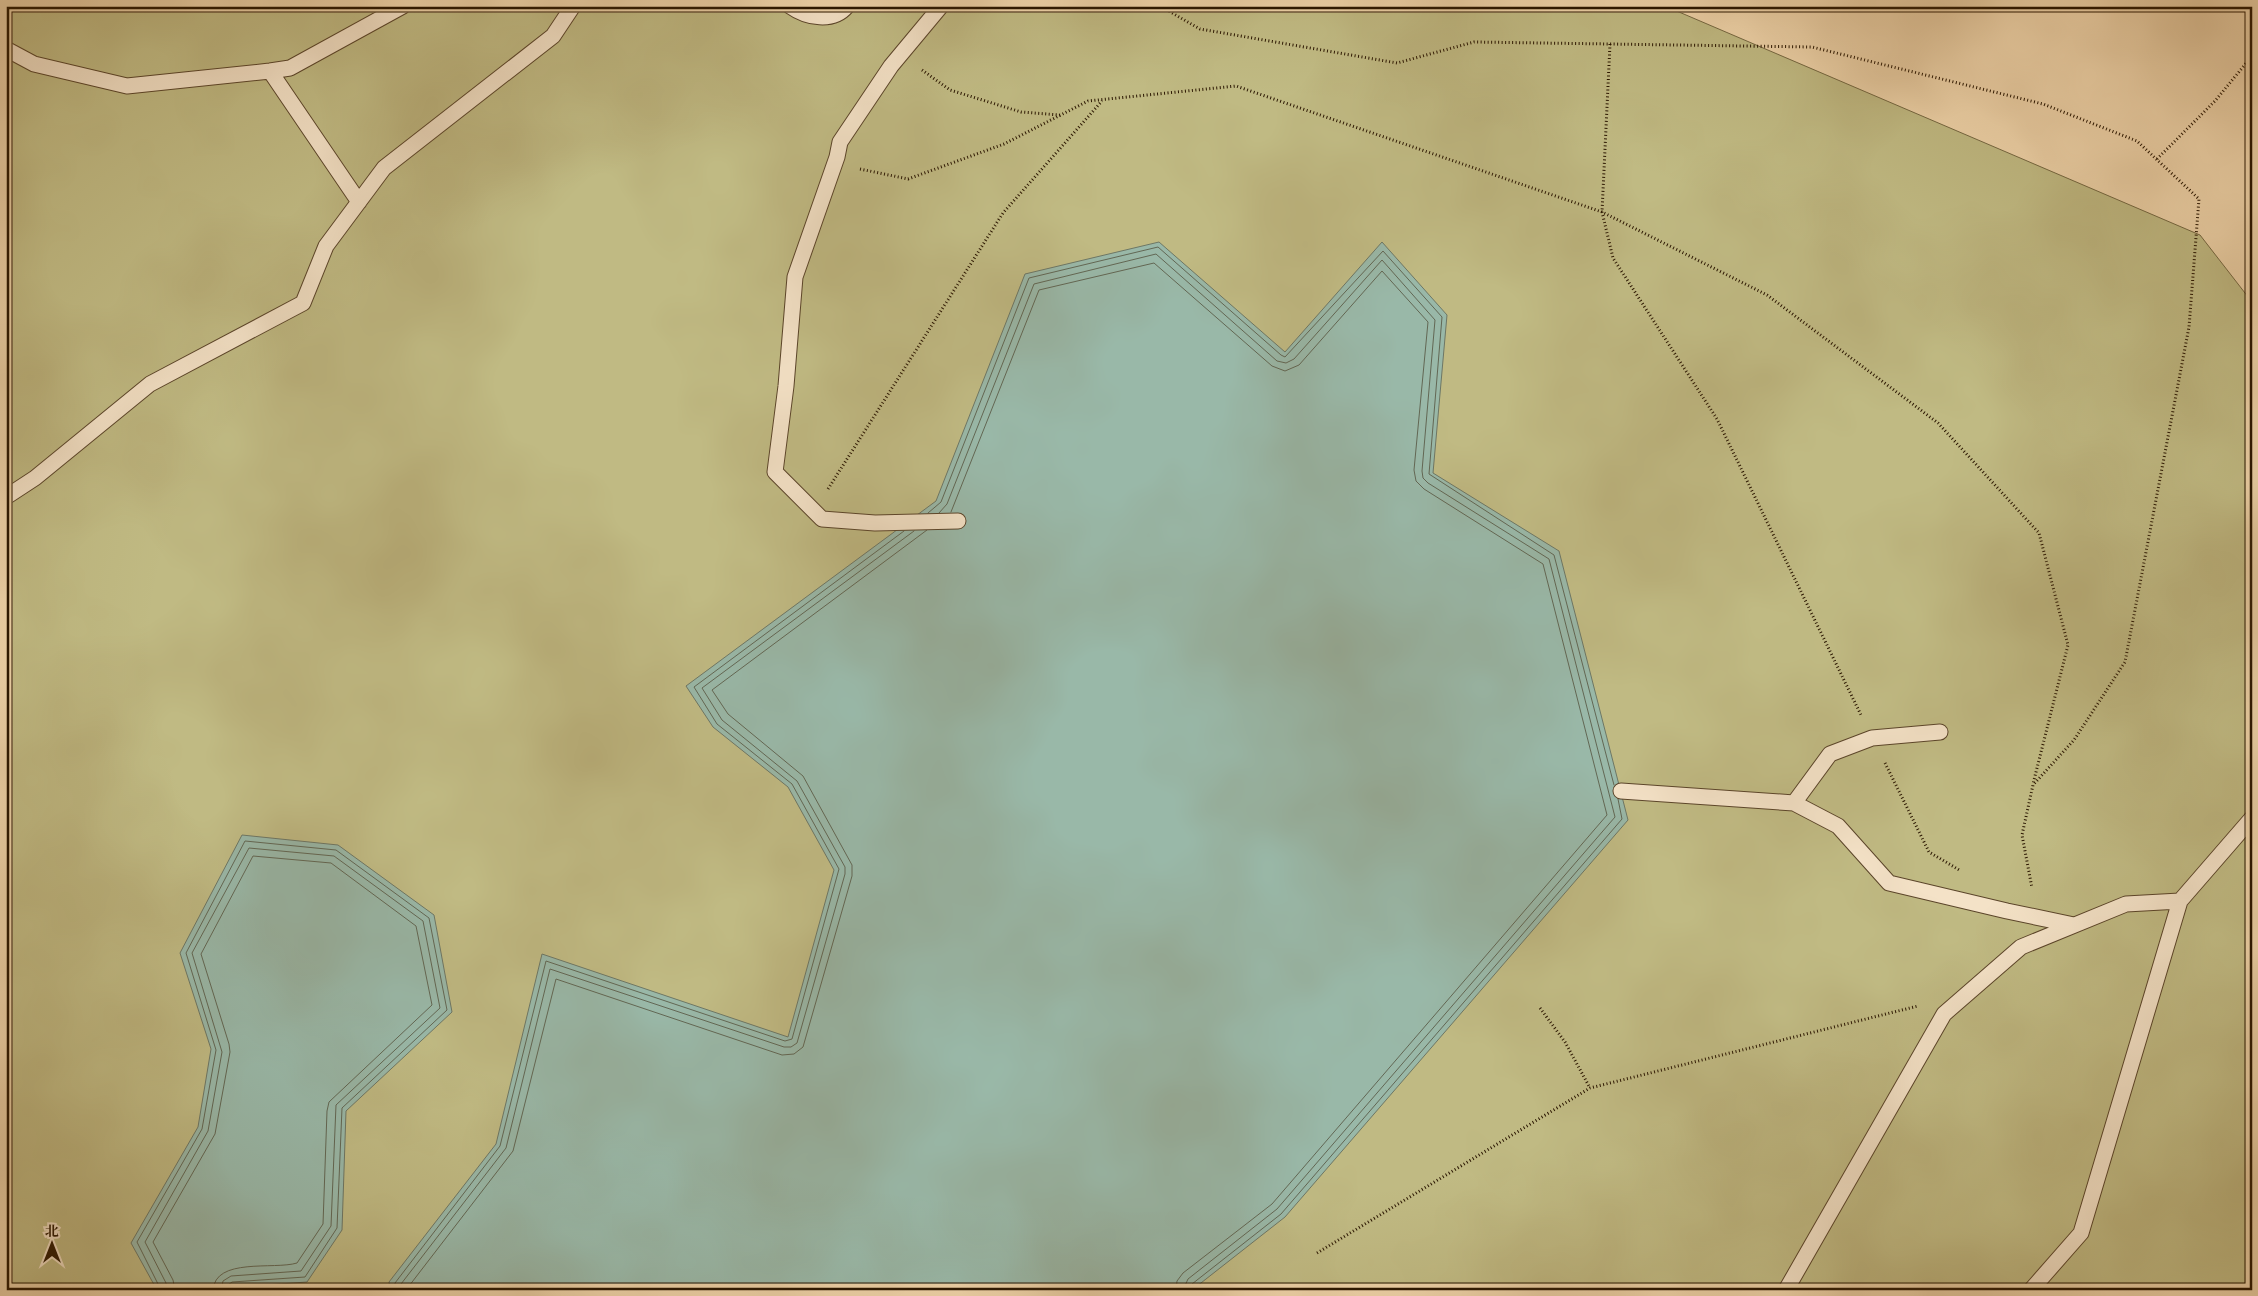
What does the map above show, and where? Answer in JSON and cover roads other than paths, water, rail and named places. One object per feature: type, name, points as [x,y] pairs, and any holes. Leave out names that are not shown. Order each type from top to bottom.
[{"type":"lane","points":[[6,49],[34,64],[127,86],[290,68],[404,6]]},
{"type":"lane","points":[[6,497],[35,478],[150,384],[303,303],[326,246],[384,168],[553,36],[573,6]]},
{"type":"lane","points":[[790,6],[821,18],[840,14],[847,6]]},
{"type":"lane","points":[[941,6],[901,55],[840,142],[837,157],[795,277],[786,386],[775,472],[822,519],[875,523],[958,521]]},
{"type":"lane","points":[[270,70],[359,202]]},
{"type":"lane","points":[[1794,803],[1830,754],[1872,738],[1940,732]]},
{"type":"lane","points":[[1621,791],[1794,803],[1838,826],[1889,883],[2074,925]]},
{"type":"lane","points":[[2031,1290],[2081,1233],[2180,901],[2252,818]]},
{"type":"lane","points":[[1786,1290],[1944,1014],[2021,947],[2126,904],[2180,901]]},
{"type":"water","points":[[1159,242],[1285,352],[1382,242],[1447,315],[1433,473],[1559,551],[1628,820],[1285,1217],[1192,1290],[390,1290],[389,1282],[496,1144],[542,954],[788,1037],[834,870],[788,787],[713,727],[686,686],[936,501],[1025,274]]},
{"type":"water","points":[[242,835],[338,845],[434,915],[452,1012],[346,1111],[342,1230],[307,1282],[196,1290],[157,1290],[131,1243],[198,1127],[211,1049],[180,953]]}]
